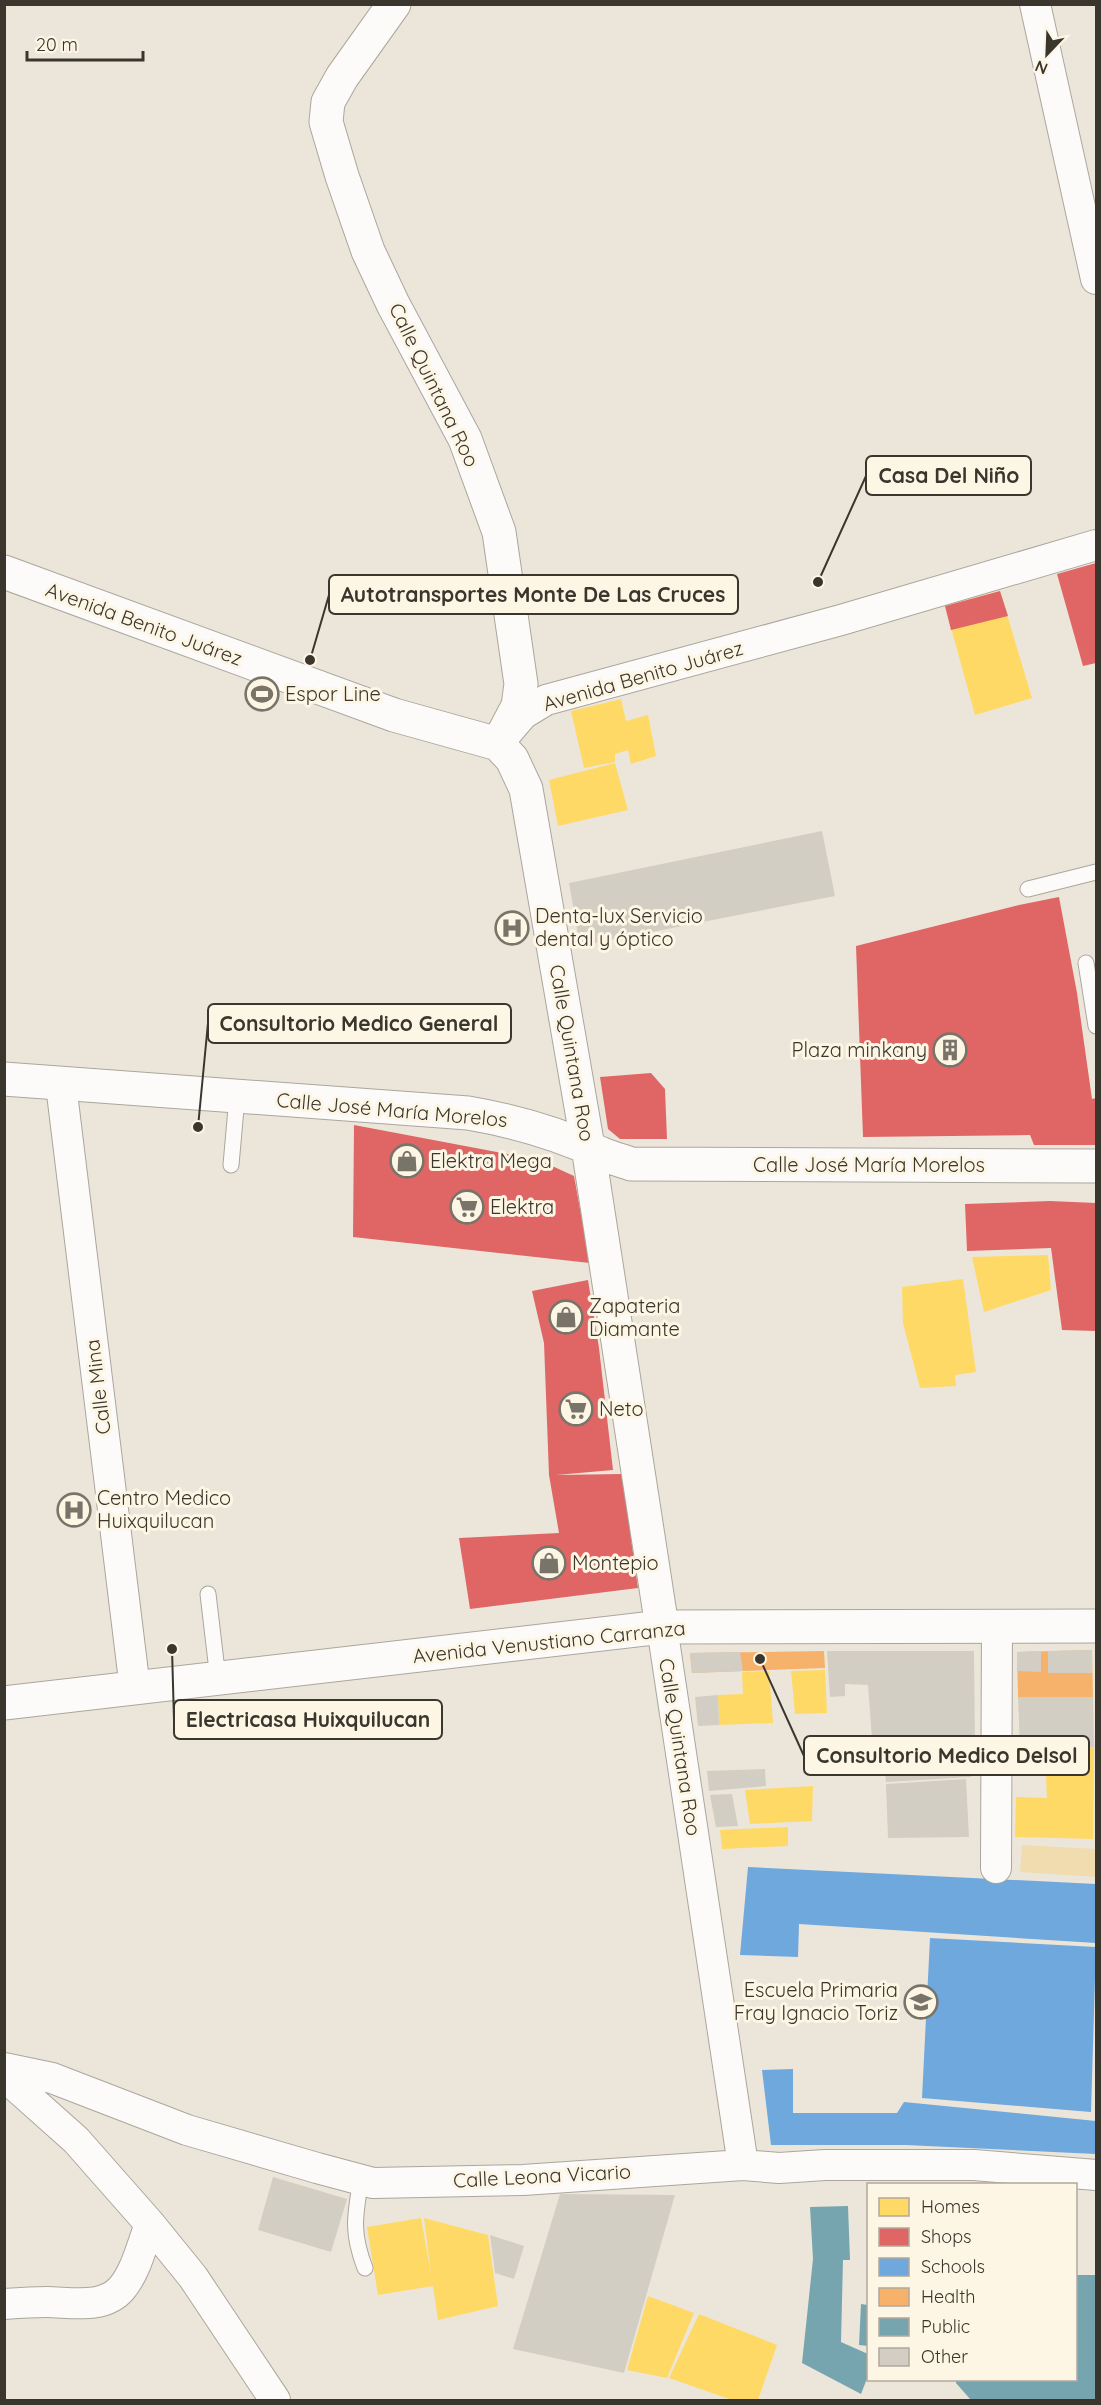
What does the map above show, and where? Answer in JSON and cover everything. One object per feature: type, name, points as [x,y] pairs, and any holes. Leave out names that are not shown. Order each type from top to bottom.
[{"type":"main road","name":"Calle Quintana Roo","points":[[394,4],[342,77],[328,102],[326,122],[368,251],[393,304],[465,439],[499,532],[521,684],[518,706],[498,744],[512,759],[526,789],[588,1147],[662,1627]]},
{"type":"main road","name":"Avenida Benito Juárez","points":[[4,572],[394,715],[498,744]]},
{"type":"main road","name":"Calle José María Morelos","points":[[4,1079],[468,1113],[515,1121],[631,1164],[1096,1167]]},
{"type":"main road","name":"Avenida Venustiano Carranza","points":[[4,1702],[135,1689],[662,1627],[1096,1626]]},
{"type":"street","points":[[1035,4],[1096,279]]},
{"type":"street","name":"Avenida Benito Juárez","points":[[498,744],[523,714],[546,700],[841,620],[1096,545]]},
{"type":"street","name":"Calle Mina","points":[[62,1084],[135,1689]]},
{"type":"street","name":"Calle Quintana Roo","points":[[662,1627],[743,2165]]},
{"type":"street","points":[[996,1868],[997,1628]]},
{"type":"street","name":"Calle Leona Vicario","points":[[4,2068],[52,2078],[187,2130],[374,2182],[523,2180],[743,2165],[779,2168],[825,2165],[974,2164],[1096,2175]]},
{"type":"street","points":[[4,2076],[76,2140],[150,2224],[193,2277],[275,2400]]},
{"type":"street","points":[[4,2304],[48,2302],[78,2305],[105,2300],[121,2289],[137,2260],[150,2224]]},
{"type":"lane","points":[[1028,889],[1096,872]]},
{"type":"lane","points":[[1086,963],[1096,1026]]},
{"type":"lane","points":[[231,1165],[237,1097]]},
{"type":"lane","points":[[208,1594],[218,1679]]},
{"type":"lane","points":[[360,2179],[354,2225],[357,2248],[365,2268]]},
{"type":"shaded area","points":[[1022,1845],[1096,1849],[1096,1877],[1020,1872]]},
{"type":"building: Homes","points":[[1000,591],[1032,698],[975,715],[945,606]]},
{"type":"building: Homes","points":[[621,699],[626,721],[648,715],[656,756],[631,764],[628,750],[615,754],[615,762],[584,768],[571,711]]},
{"type":"building: Homes","points":[[615,763],[628,810],[558,826],[549,780]]},
{"type":"building: Homes","points":[[1048,1255],[1051,1290],[984,1312],[972,1257]]},
{"type":"building: Homes","points":[[963,1279],[976,1372],[955,1375],[956,1386],[920,1388],[903,1323],[902,1287]]},
{"type":"building: Homes","points":[[825,1670],[827,1713],[795,1714],[791,1671]]},
{"type":"building: Homes","points":[[769,1671],[773,1723],[719,1725],[718,1695],[743,1694],[742,1672]]},
{"type":"building: Homes","points":[[1094,1747],[1093,1839],[1015,1837],[1016,1797],[1047,1798],[1046,1775],[1070,1776],[1070,1748]]},
{"type":"building: Homes","points":[[813,1786],[812,1821],[750,1824],[745,1790]]},
{"type":"building: Homes","points":[[788,1827],[788,1846],[722,1849],[720,1830]]},
{"type":"building: Homes","points":[[421,2218],[431,2274],[424,2218],[488,2235],[498,2306],[438,2320],[433,2286],[378,2295],[367,2227]]},
{"type":"building: Homes","points":[[648,2296],[694,2313],[667,2378],[627,2370]]},
{"type":"building: Homes","points":[[699,2314],[777,2345],[758,2400],[732,2400],[669,2378]]},
{"type":"building: Shops","points":[[1096,563],[1096,663],[1083,666],[1057,574]]},
{"type":"building: Shops","points":[[1000,591],[1008,616],[951,630],[945,606]]},
{"type":"building: Shops","name":"Plaza minkany","points":[[1059,897],[1077,993],[1092,1099],[1096,1098],[1096,1145],[1034,1145],[1030,1135],[863,1137],[856,946]]},
{"type":"building: Shops","points":[[651,1073],[665,1089],[667,1139],[620,1139],[608,1129],[600,1077]]},
{"type":"building: Shops","name":"Elektra","points":[[354,1125],[539,1160],[574,1176],[590,1263],[353,1237]]},
{"type":"building: Shops","points":[[1050,1201],[1096,1203],[1096,1331],[1062,1330],[1051,1248],[967,1251],[965,1204]]},
{"type":"building: Shops","points":[[588,1280],[599,1348],[613,1470],[556,1475],[622,1474],[638,1588],[470,1609],[459,1538],[559,1533],[549,1475],[544,1343],[532,1291]]},
{"type":"building: Schools","points":[[748,1867],[1096,1884],[1096,1943],[799,1924],[798,1957],[740,1955]]},
{"type":"building: Schools","points":[[930,1938],[1096,1947],[1091,2112],[922,2098]]},
{"type":"building: Schools","points":[[793,2069],[793,2113],[897,2113],[904,2102],[1096,2121],[1096,2154],[906,2145],[771,2145],[762,2070]]},
{"type":"building: Health","points":[[1092,1650],[1093,1697],[1018,1697],[1017,1652]]},
{"type":"building: Health","points":[[824,1651],[825,1668],[692,1673],[690,1653]]},
{"type":"building: Public","points":[[848,2206],[850,2260],[843,2260],[841,2342],[867,2354],[867,2379],[861,2394],[802,2363],[813,2259],[810,2207]]},
{"type":"building: Public","points":[[1077,2275],[1096,2275],[1096,2400],[974,2400],[970,2399],[956,2381],[1077,2381]]},
{"type":"building: Public","points":[[861,2304],[867,2305],[867,2346],[859,2345]]},
{"type":"building: Other","points":[[822,831],[835,896],[580,946],[569,883]]},
{"type":"building: Other","points":[[1092,1650],[1092,1673],[1048,1673],[1048,1651]]},
{"type":"building: Other","points":[[827,1651],[974,1651],[975,1749],[873,1753],[868,1685],[845,1684],[845,1696],[830,1697]]},
{"type":"building: Other","points":[[1041,1651],[1041,1672],[1017,1671],[1017,1652]]},
{"type":"building: Other","points":[[740,1652],[743,1671],[692,1673],[690,1653]]},
{"type":"building: Other","points":[[718,1695],[719,1725],[698,1726],[695,1697]]},
{"type":"building: Other","points":[[1018,1697],[1093,1697],[1094,1747],[1020,1748]]},
{"type":"building: Other","points":[[970,1752],[971,1777],[886,1782],[883,1754]]},
{"type":"building: Other","points":[[765,1769],[766,1786],[709,1791],[707,1771]]},
{"type":"building: Other","points":[[966,1779],[969,1837],[888,1838],[886,1784]]},
{"type":"building: Other","points":[[732,1794],[738,1826],[716,1827],[710,1795]]},
{"type":"building: Other","points":[[273,2177],[347,2199],[331,2252],[258,2230]]},
{"type":"building: Other","points":[[560,2194],[675,2195],[624,2373],[513,2349]]},
{"type":"building: Other","points":[[490,2235],[524,2246],[514,2279],[495,2273]]},
{"type":"place","name":"Casa Del Niño","points":[[818,582]]},
{"type":"place","name":"Autotransportes Monte De Las Cruces","points":[[310,660]]},
{"type":"place","name":"Espor Line","points":[[262,694]]},
{"type":"place","name":"Denta-lux Servicio dental y óptico","points":[[512,928]]},
{"type":"place","name":"Plaza minkany","points":[[950,1050]]},
{"type":"place","name":"Consultorio Medico General","points":[[198,1127]]},
{"type":"place","name":"Elektra Mega","points":[[407,1161]]},
{"type":"place","name":"Elektra","points":[[467,1207]]},
{"type":"place","name":"Zapateria Diamante","points":[[566,1317]]},
{"type":"place","name":"Neto","points":[[576,1409]]},
{"type":"place","name":"Centro Medico Huixquilucan","points":[[74,1510]]},
{"type":"place","name":"Montepio","points":[[549,1563]]},
{"type":"place","name":"Electricasa Huixquilucan","points":[[172,1649]]},
{"type":"place","name":"Consultorio Medico Delsol","points":[[760,1659]]},
{"type":"place","name":"Escuela Primaria Fray Ignacio Toriz","points":[[921,2002]]}]
